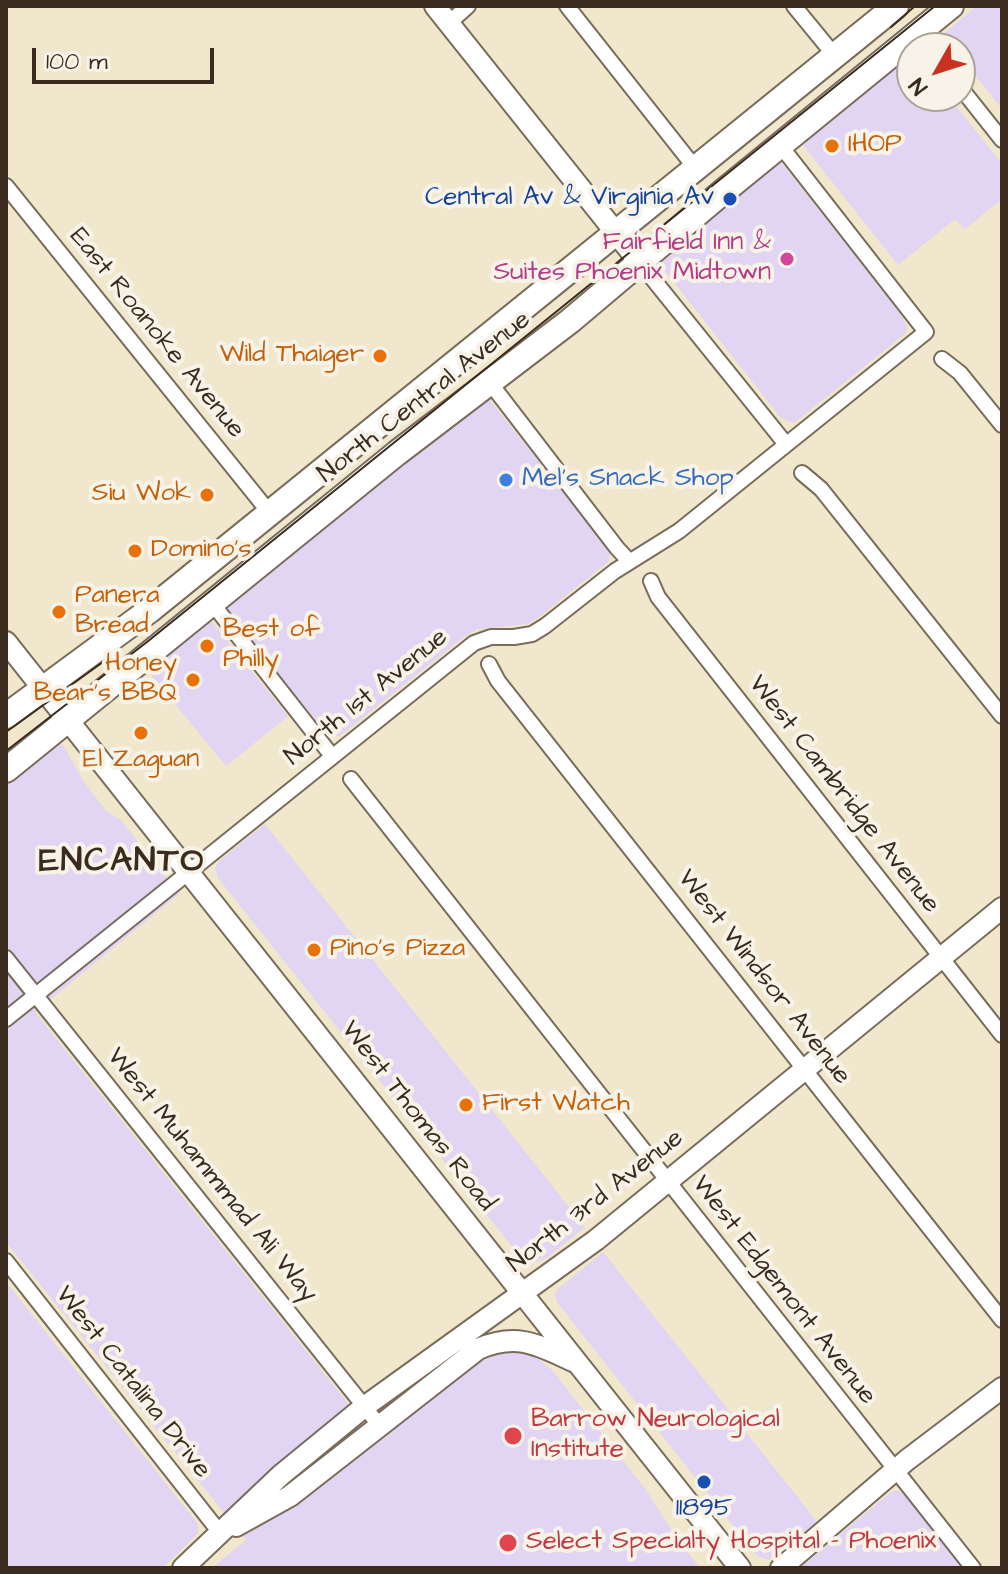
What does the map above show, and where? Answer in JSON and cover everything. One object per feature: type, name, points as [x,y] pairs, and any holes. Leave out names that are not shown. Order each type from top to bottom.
[{"type":"main road","name":"North Central Avenue","points":[[6,770],[397,453],[491,384],[628,248],[696,169],[896,6]]},
{"type":"main road","name":"North Central Avenue","points":[[6,716],[47,693],[269,512],[628,248],[780,145],[922,40],[951,6]]},
{"type":"street","points":[[435,6],[785,443]]},
{"type":"street","points":[[449,23],[468,6]]},
{"type":"street","points":[[567,6],[696,169]]},
{"type":"street","points":[[794,6],[835,56]]},
{"type":"street","points":[[976,107],[1002,140]]},
{"type":"street","name":"North 1st Avenue","points":[[6,1019],[474,643],[491,637],[532,634],[545,626],[629,561],[669,539],[926,332],[780,145]]},
{"type":"street","name":"East Roanoke Avenue","points":[[6,186],[269,512]]},
{"type":"street","points":[[942,359],[960,373],[1002,425]]},
{"type":"street","points":[[491,384],[629,561]]},
{"type":"street","points":[[802,473],[821,489],[1002,716]]},
{"type":"street","name":"West Cambridge Avenue","points":[[651,581],[658,597],[1002,1035]]},
{"type":"street","points":[[212,603],[332,756]]},
{"type":"street","name":"West Thomas Road","points":[[6,642],[740,1568]]},
{"type":"street","name":"West Windsor Avenue","points":[[489,664],[498,681],[1002,1320]]},
{"type":"street","name":"West Edgemont Avenue","points":[[351,779],[973,1568]]},
{"type":"street","name":"North 3rd Avenue","points":[[183,1568],[281,1475],[364,1407],[525,1295],[596,1240],[1002,908]]},
{"type":"street","name":"West Muhammmad Ali Way","points":[[6,958],[379,1425]]},
{"type":"street","name":"West Catalina Drive","points":[[6,1261],[221,1534]]},
{"type":"street","points":[[458,1363],[468,1345],[525,1295]]},
{"type":"street","name":"North 3rd Avenue","points":[[221,1534],[290,1496],[478,1349],[508,1339],[534,1345],[579,1364]]},
{"type":"street","points":[[781,1568],[895,1471],[1002,1388]]},
{"type":"shaded area","points":[[977,6],[1002,6],[1002,109],[976,76],[976,32],[945,32]]},
{"type":"shaded area","points":[[896,66],[896,112],[961,112],[1002,164],[1002,199],[965,229],[955,219],[898,265],[803,145]]},
{"type":"shaded area","points":[[775,160],[780,161],[901,314],[907,327],[906,333],[794,423],[781,418],[658,262]]},
{"type":"shaded area","points":[[484,399],[490,400],[603,543],[610,556],[608,562],[530,623],[478,629],[464,637],[340,736],[329,736],[231,616],[226,605]]},
{"type":"shaded area","points":[[209,618],[288,716],[226,766],[143,665]]},
{"type":"shaded area","points":[[56,742],[63,745],[84,782],[107,812],[121,820],[179,894],[35,1012],[375,1437],[467,1364],[502,1347],[529,1351],[552,1370],[646,1490],[700,1568],[212,1568],[246,1540],[6,1242],[6,777]]},
{"type":"shaded area","points":[[265,824],[585,1227],[548,1257],[536,1262],[522,1259],[218,878],[215,868],[220,860]]},
{"type":"shaded area","points":[[603,1252],[818,1523],[769,1560],[757,1556],[557,1302],[555,1294],[558,1289]]},
{"type":"shaded area","points":[[6,1282],[198,1524],[198,1533],[163,1568],[6,1568]]},
{"type":"shaded area","points":[[898,1490],[908,1498],[962,1568],[800,1568],[891,1492]]},
{"type":"tram line","points":[[891,27],[915,6]]},
{"type":"tram line","points":[[6,751],[147,642],[935,6]]},
{"type":"tram line","points":[[6,732],[103,662]]},
{"type":"place","name":"IHOP","points":[[832,146]]},
{"type":"place","name":"Central Av & Virginia Av","points":[[730,199]]},
{"type":"place","name":"Fairfield Inn & Suites Phoenix Midtown","points":[[787,259]]},
{"type":"place","name":"Wild Thaiger","points":[[380,356]]},
{"type":"place","name":"Mel's Snack Shop","points":[[506,480]]},
{"type":"place","name":"Siu Wok","points":[[207,495]]},
{"type":"place","name":"Domino's","points":[[135,551]]},
{"type":"place","name":"Panera Bread","points":[[59,612]]},
{"type":"place","name":"Best of Philly","points":[[207,646]]},
{"type":"place","name":"Honey Bear's BBQ","points":[[193,680]]},
{"type":"place","name":"El Zaguan","points":[[141,733]]},
{"type":"place","name":"Pino's Pizza","points":[[314,950]]},
{"type":"place","name":"First Watch","points":[[466,1105]]},
{"type":"place","name":"Barrow Neurological Institute","points":[[513,1436]]},
{"type":"place","name":"11895","points":[[704,1482]]},
{"type":"place","name":"Select Specialty Hospital - Phoenix","points":[[508,1543]]},
{"type":"district","name":"ENCANTO","points":[[122,863]]}]
